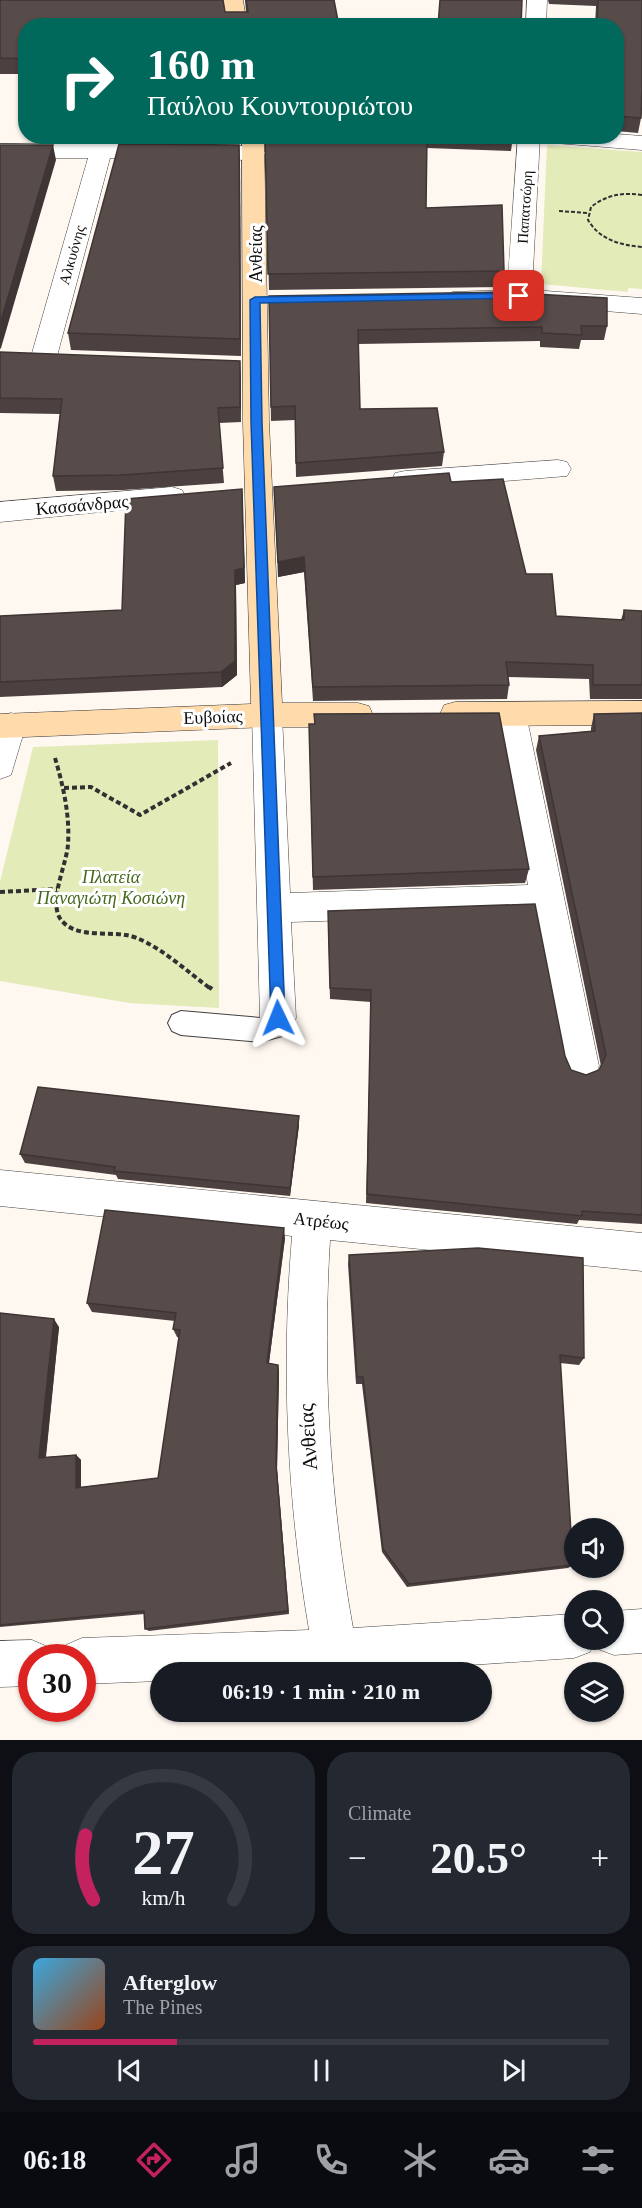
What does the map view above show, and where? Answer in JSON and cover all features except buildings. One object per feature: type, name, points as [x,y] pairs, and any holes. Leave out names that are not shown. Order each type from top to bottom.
[{"type":"main road","points":[[233,0],[236,18]]},
{"type":"main road","name":"Ανθείας","points":[[254,145],[267,300],[244,366],[259,490],[268,728]]},
{"type":"main road","points":[[430,714],[642,713]]},
{"type":"main road","name":"Ευβοίας","points":[[5,725],[43,723],[268,728],[383,715]]},
{"type":"street","points":[[537,0],[537,18]]},
{"type":"street","points":[[624,142],[642,143]]},
{"type":"street","name":"Παπατσώρη","points":[[518,305],[528,144]]},
{"type":"street","points":[[0,151],[254,145]]},
{"type":"street","name":"Αλκυόνης","points":[[43,360],[101,150]]},
{"type":"street","points":[[441,297],[518,305],[642,306]]},
{"type":"street","points":[[379,482],[558,469]]},
{"type":"street","name":"Κασσάνδρας","points":[[0,512],[200,495]]},
{"type":"street","points":[[511,714],[581,1066]]},
{"type":"street","points":[[0,766],[5,725]]},
{"type":"street","name":"Ανθείας","points":[[268,728],[278,1018]]},
{"type":"street","points":[[275,908],[549,899]]},
{"type":"street","name":"Ατρέως","points":[[0,1188],[642,1252]]},
{"type":"street","name":"Ανθείας","points":[[312,1220],[307,1275],[305,1401],[317,1541],[335,1652]]},
{"type":"street","points":[[624,1632],[642,1631]]},
{"type":"street","points":[[96,1661],[335,1652],[564,1637]]},
{"type":"street","points":[[0,1664],[18,1663]]},
{"type":"lane","points":[[181,1023],[261,1030],[273,1028],[278,1018]]},
{"type":"path","points":[[642,195],[626,193],[605,197],[591,207],[588,220],[592,228],[608,240],[642,247]]},
{"type":"path","points":[[43,723],[64,788],[68,845],[57,889],[58,917],[64,925],[76,930],[128,935],[142,940],[220,995]]},
{"type":"path","points":[[64,788],[91,787],[140,815],[268,728]]},
{"type":"path","points":[[0,892],[57,889]]},
{"type":"green space","points":[[547,145],[642,152],[642,289],[628,288],[628,292],[541,284]]},
{"type":"green space","name":"Πλατεία Παναγιώτη Κοσιώνη","points":[[218,740],[219,1008],[129,1003],[0,981],[0,882],[33,747]]},
{"type":"route","points":[[278,1018],[266,644],[256,422],[255,300],[519,296]]}]
